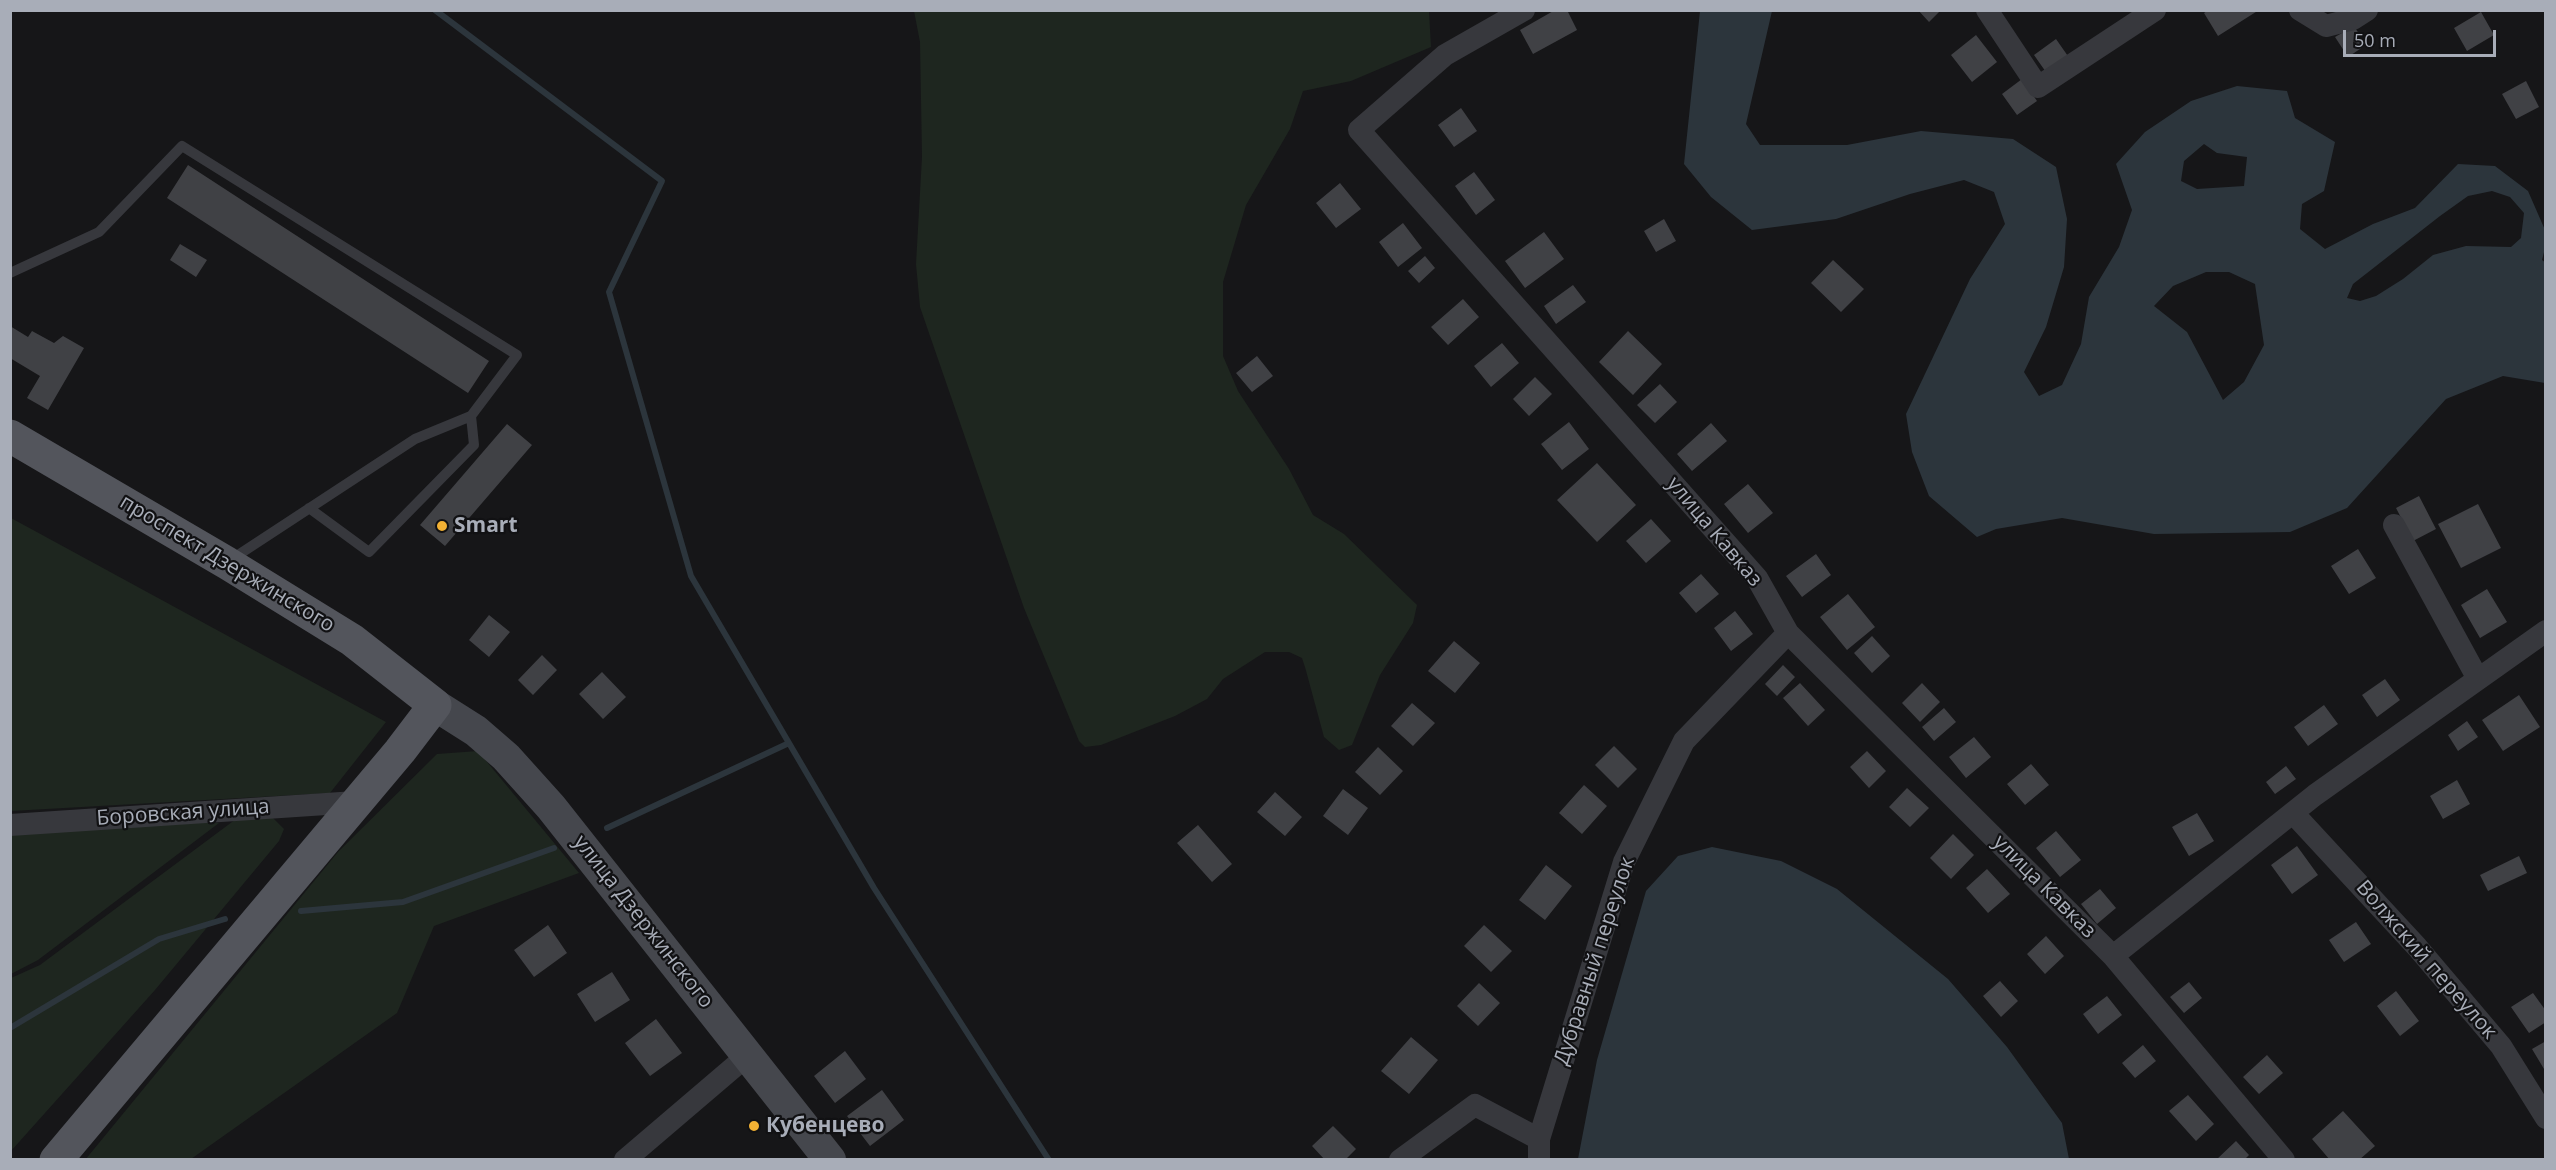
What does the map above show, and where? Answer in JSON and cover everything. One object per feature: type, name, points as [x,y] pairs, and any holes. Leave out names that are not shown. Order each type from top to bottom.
[{"type":"main road","name":"проспект Дзержинского","points":[[10,436],[352,639],[435,705]]},
{"type":"main road","points":[[56,1160],[435,705]]},
{"type":"main road","name":"улица Дзержинского","points":[[435,705],[476,731],[506,757],[594,859],[830,1160]]},
{"type":"street","name":"улица Кавказ","points":[[1524,10],[1445,55],[1359,130],[1757,578],[1788,633],[2113,956],[2284,1160]]},
{"type":"street","points":[[1987,10],[2038,87],[2155,10]]},
{"type":"street","points":[[2300,10],[2326,26],[2353,19],[2367,10]]},
{"type":"street","points":[[2394,525],[2478,679]]},
{"type":"street","points":[[2113,956],[2294,813],[2546,631]]},
{"type":"street","name":"Дубравный переулок","points":[[1539,1149],[1629,852],[1684,741],[1788,633]]},
{"type":"street","name":"Боровская улица","points":[[10,825],[356,802]]},
{"type":"street","name":"Волжский переулок","points":[[2294,813],[2417,947],[2501,1046],[2546,1118]]},
{"type":"street","points":[[625,1160],[748,1056]]},
{"type":"street","points":[[1400,1160],[1475,1105],[1539,1149]]},
{"type":"lane","points":[[10,273],[99,232],[182,146],[517,355],[471,416],[415,439],[227,563]]},
{"type":"lane","points":[[309,508],[369,552],[474,445],[471,416]]},
{"type":"shaded area","points":[[914,11],[1429,11],[1431,47],[1351,81],[1303,91],[1290,129],[1246,205],[1223,282],[1223,356],[1238,391],[1289,469],[1313,515],[1344,534],[1417,605],[1413,623],[1380,675],[1352,745],[1339,750],[1324,737],[1302,658],[1289,652],[1265,652],[1223,679],[1207,699],[1175,716],[1101,745],[1085,747],[1079,741],[1024,608],[920,307],[916,264],[922,157],[920,42]]},
{"type":"shaded area","points":[[1700,11],[1772,11],[1746,124],[1760,145],[1847,145],[1921,131],[2013,139],[2056,167],[2067,219],[2064,267],[2046,327],[2024,372],[2039,396],[2062,385],[2081,344],[2089,297],[2119,247],[2132,210],[2116,164],[2145,132],[2191,101],[2237,86],[2287,91],[2295,118],[2335,142],[2324,191],[2302,204],[2300,229],[2325,249],[2373,224],[2415,208],[2458,164],[2495,166],[2528,191],[2545,230],[2542,260],[2546,263],[2545,383],[2503,376],[2446,399],[2347,508],[2290,532],[2154,534],[2062,518],[1996,529],[1977,537],[1929,496],[1912,452],[1906,414],[1970,279],[2005,224],[1994,192],[1964,180],[1910,194],[1836,219],[1752,230],[1711,197],[1684,164]],"holes":[[[2204,144],[2217,153],[2247,157],[2244,186],[2197,189],[2181,181],[2184,161]],[[2492,191],[2510,197],[2524,213],[2521,238],[2511,247],[2466,246],[2433,255],[2403,279],[2376,296],[2360,301],[2347,298],[2353,284],[2468,196]],[[2206,272],[2229,272],[2255,284],[2264,345],[2244,382],[2223,400],[2187,332],[2154,306],[2173,286]]]},
{"type":"shaded area","points":[[11,518],[386,722],[330,793],[11,811]]},
{"type":"shaded area","points":[[478,751],[579,873],[434,926],[397,1013],[191,1159],[85,1160],[338,852],[437,754]]},
{"type":"shaded area","points":[[273,818],[284,829],[279,841],[155,990],[11,1151],[11,978],[40,965],[236,819]]},
{"type":"shaded area","points":[[153,823],[219,823],[38,960],[11,974],[11,832]]},
{"type":"shaded area","points":[[1712,847],[1781,861],[1837,889],[1948,979],[2007,1047],[2062,1123],[2069,1159],[1578,1159],[1597,1060],[1646,891],[1678,856]]},
{"type":"building","points":[[1555,10],[1567,10],[1577,30],[1533,54],[1520,30]]},
{"type":"building","points":[[1918,10],[1941,10],[1929,22]]},
{"type":"building","points":[[2208,10],[2259,10],[2218,36],[2204,13]]},
{"type":"building","points":[[2481,12],[2494,35],[2467,51],[2454,28]]},
{"type":"building","points":[[2354,26],[2366,45],[2348,57],[2335,37]]},
{"type":"building","points":[[1976,35],[1997,62],[1972,82],[1951,55]]},
{"type":"building","points":[[2056,39],[2070,59],[2048,75],[2034,55]]},
{"type":"building","points":[[2022,79],[2037,101],[2017,115],[2002,94]]},
{"type":"building","points":[[2526,81],[2539,107],[2516,119],[2502,94]]},
{"type":"building","points":[[1461,108],[1477,131],[1454,147],[1438,125]]},
{"type":"building","points":[[188,165],[489,361],[468,393],[167,198]]},
{"type":"building","points":[[1474,172],[1495,200],[1476,215],[1455,186]]},
{"type":"building","points":[[1340,183],[1361,209],[1336,228],[1316,203]]},
{"type":"building","points":[[1664,219],[1676,241],[1656,252],[1644,231]]},
{"type":"building","points":[[1403,223],[1422,248],[1398,267],[1379,242]]},
{"type":"building","points":[[1544,232],[1564,259],[1525,288],[1505,261]]},
{"type":"building","points":[[180,244],[207,260],[196,277],[170,260]]},
{"type":"building","points":[[1425,256],[1435,268],[1419,283],[1408,271]]},
{"type":"building","points":[[1833,260],[1864,289],[1841,312],[1811,283]]},
{"type":"building","points":[[1573,285],[1586,302],[1556,324],[1544,306]]},
{"type":"building","points":[[1463,299],[1479,317],[1448,345],[1431,327]]},
{"type":"building","points":[[10,326],[28,337],[32,331],[54,343],[63,336],[84,348],[48,410],[27,398],[40,376],[10,358]]},
{"type":"building","points":[[1628,331],[1662,364],[1633,395],[1599,362]]},
{"type":"building","points":[[1502,343],[1519,363],[1491,387],[1474,366]]},
{"type":"building","points":[[1257,356],[1273,376],[1252,392],[1236,373]]},
{"type":"building","points":[[1535,377],[1552,394],[1529,416],[1513,399]]},
{"type":"building","points":[[1660,384],[1677,402],[1655,423],[1637,405]]},
{"type":"building","points":[[1569,422],[1589,449],[1562,470],[1541,444]]},
{"type":"building","points":[[1711,423],[1727,441],[1692,471],[1677,454]]},
{"type":"building","points":[[507,424],[532,445],[445,546],[420,525]]},
{"type":"building","points":[[1597,463],[1636,505],[1597,542],[1557,500]]},
{"type":"building","points":[[1748,484],[1773,513],[1748,533],[1724,504]]},
{"type":"building","points":[[2419,496],[2436,529],[2413,541],[2396,508]]},
{"type":"building","points":[[2478,504],[2501,548],[2461,568],[2438,524]]},
{"type":"building","points":[[1651,519],[1671,541],[1646,563],[1626,541]]},
{"type":"building","points":[[2358,549],[2376,578],[2349,594],[2331,566]]},
{"type":"building","points":[[1816,554],[1831,575],[1802,597],[1786,576]]},
{"type":"building","points":[[1701,574],[1719,594],[1696,613],[1679,593]]},
{"type":"building","points":[[2487,589],[2507,622],[2480,638],[2461,605]]},
{"type":"building","points":[[1848,594],[1875,627],[1847,650],[1820,617]]},
{"type":"building","points":[[1735,611],[1753,634],[1731,651],[1714,628]]},
{"type":"building","points":[[489,615],[510,632],[489,657],[469,640]]},
{"type":"building","points":[[1872,636],[1890,656],[1872,673],[1854,653]]},
{"type":"building","points":[[1454,641],[1480,663],[1455,693],[1428,671]]},
{"type":"building","points":[[542,655],[557,670],[533,695],[518,680]]},
{"type":"building","points":[[1783,665],[1795,677],[1777,696],[1765,684]]},
{"type":"building","points":[[602,672],[626,697],[603,719],[579,694]]},
{"type":"building","points":[[2385,679],[2400,700],[2377,717],[2362,695]]},
{"type":"building","points":[[1800,683],[1825,710],[1808,726],[1783,698]]},
{"type":"building","points":[[1922,683],[1940,702],[1920,722],[1902,703]]},
{"type":"building","points":[[2519,695],[2540,727],[2503,751],[2482,720]]},
{"type":"building","points":[[1412,703],[1435,723],[1413,746],[1391,726]]},
{"type":"building","points":[[2324,705],[2338,724],[2308,746],[2294,727]]},
{"type":"building","points":[[1944,708],[1956,722],[1934,741],[1922,727]]},
{"type":"building","points":[[2467,721],[2478,737],[2458,751],[2448,735]]},
{"type":"building","points":[[1974,737],[1991,757],[1966,778],[1949,757]]},
{"type":"building","points":[[1614,746],[1637,769],[1618,788],[1595,765]]},
{"type":"building","points":[[1378,747],[1403,771],[1380,795],[1355,772]]},
{"type":"building","points":[[1867,751],[1886,771],[1869,788],[1850,767]]},
{"type":"building","points":[[2031,764],[2049,785],[2025,805],[2007,784]]},
{"type":"building","points":[[2286,766],[2296,779],[2275,794],[2266,782]]},
{"type":"building","points":[[2457,780],[2470,804],[2443,819],[2430,796]]},
{"type":"building","points":[[1584,785],[1607,806],[1582,834],[1559,813]]},
{"type":"building","points":[[1907,788],[1929,808],[1910,827],[1889,807]]},
{"type":"building","points":[[1343,789],[1368,808],[1348,835],[1323,816]]},
{"type":"building","points":[[1275,792],[1302,817],[1285,836],[1257,812]]},
{"type":"building","points":[[2197,813],[2214,841],[2189,856],[2172,827]]},
{"type":"building","points":[[1198,825],[1232,864],[1212,882],[1177,843]]},
{"type":"building","points":[[2056,831],[2081,860],[2060,877],[2036,848]]},
{"type":"building","points":[[1953,834],[1974,855],[1951,879],[1930,858]]},
{"type":"building","points":[[2297,846],[2318,875],[2292,894],[2271,865]]},
{"type":"building","points":[[2519,856],[2527,873],[2488,891],[2480,875]]},
{"type":"building","points":[[1546,865],[1572,886],[1545,920],[1519,900]]},
{"type":"building","points":[[1987,869],[2010,894],[1988,913],[1966,888]]},
{"type":"building","points":[[2100,889],[2116,908],[2097,924],[2081,904]]},
{"type":"building","points":[[2356,922],[2371,944],[2344,962],[2329,940]]},
{"type":"building","points":[[548,925],[567,953],[534,977],[514,950]]},
{"type":"building","points":[[1484,925],[1512,951],[1491,972],[1464,946]]},
{"type":"building","points":[[2046,936],[2064,956],[2045,974],[2027,954]]},
{"type":"building","points":[[612,972],[630,1000],[595,1022],[577,994]]},
{"type":"building","points":[[2000,981],[2018,1001],[2001,1017],[1983,996]]},
{"type":"building","points":[[2189,982],[2202,998],[2184,1013],[2170,997]]},
{"type":"building","points":[[1479,983],[1500,1003],[1478,1026],[1457,1006]]},
{"type":"building","points":[[2396,991],[2419,1021],[2400,1036],[2377,1006]]},
{"type":"building","points":[[2533,993],[2546,1011],[2546,1022],[2529,1033],[2511,1007]]},
{"type":"building","points":[[2107,996],[2122,1015],[2098,1034],[2083,1014]]},
{"type":"building","points":[[656,1019],[682,1053],[650,1076],[625,1043]]},
{"type":"building","points":[[1411,1037],[1438,1060],[1409,1094],[1381,1071]]},
{"type":"building","points":[[2546,1041],[2546,1068],[2544,1069],[2532,1049]]},
{"type":"building","points":[[2143,1045],[2156,1061],[2135,1078],[2122,1063]]},
{"type":"building","points":[[845,1051],[866,1079],[835,1103],[814,1076]]},
{"type":"building","points":[[2267,1055],[2283,1073],[2259,1094],[2243,1077]]},
{"type":"building","points":[[882,1090],[904,1120],[870,1146],[847,1116]]},
{"type":"building","points":[[2188,1095],[2214,1124],[2196,1141],[2169,1111]]},
{"type":"building","points":[[2343,1111],[2375,1146],[2359,1160],[2330,1160],[2312,1139]]},
{"type":"building","points":[[1333,1126],[1356,1149],[1345,1160],[1325,1160],[1312,1146]]},
{"type":"building","points":[[2236,1141],[2249,1155],[2244,1160],[2216,1160]]},
{"type":"waterway","points":[[435,10],[662,181],[609,292],[691,576],[874,888],[1049,1160]]},
{"type":"waterway","points":[[607,828],[789,743]]},
{"type":"waterway","points":[[301,911],[403,902],[554,848]]},
{"type":"waterway","points":[[10,1028],[159,939],[225,919]]},
{"type":"place","name":"Smart","points":[[442,526]]},
{"type":"place","name":"Кубенцево","points":[[754,1126]]}]
